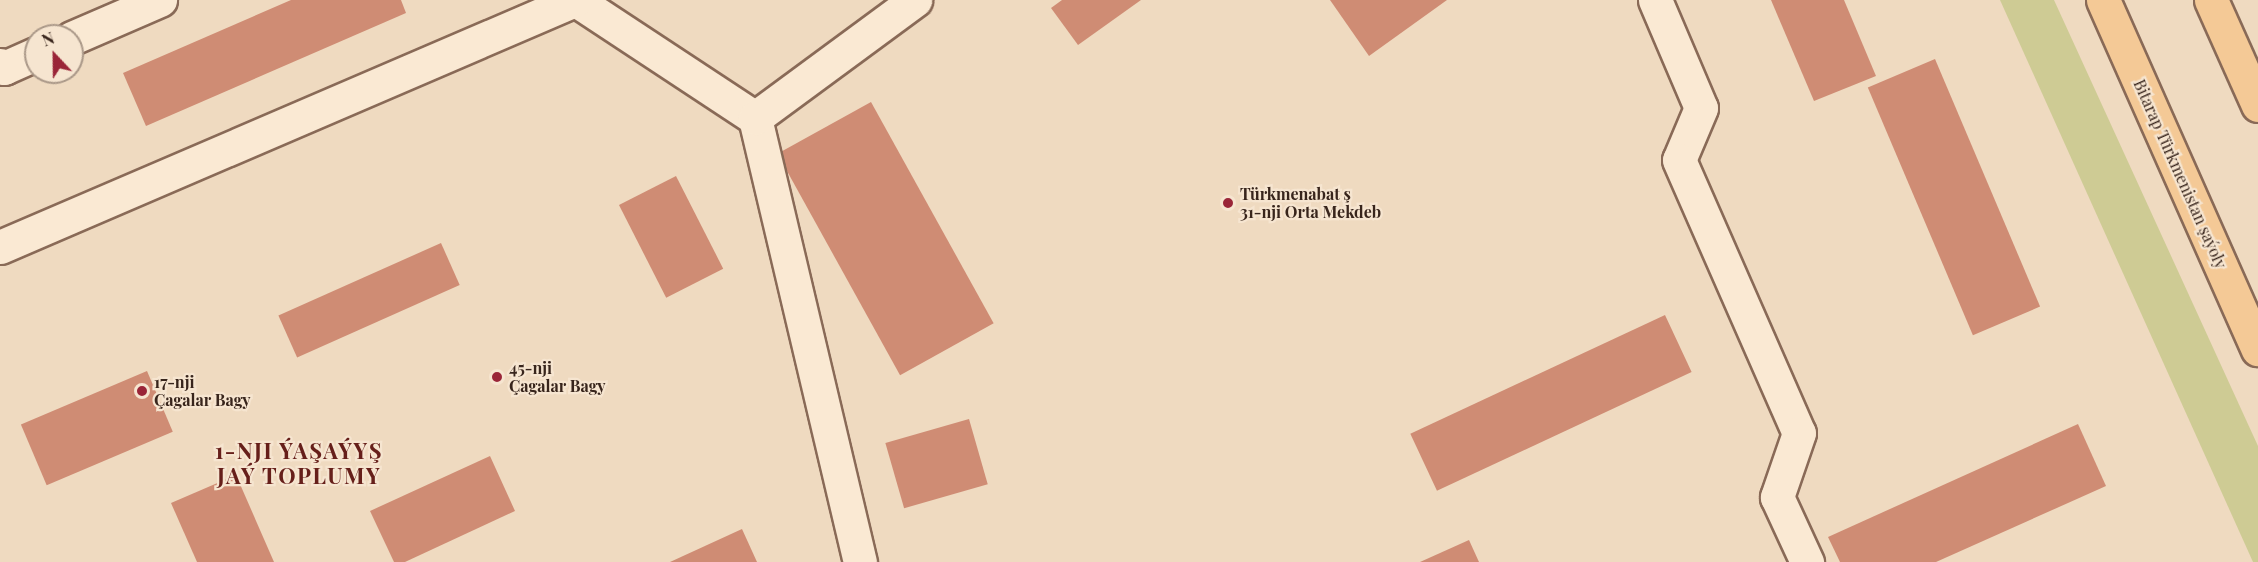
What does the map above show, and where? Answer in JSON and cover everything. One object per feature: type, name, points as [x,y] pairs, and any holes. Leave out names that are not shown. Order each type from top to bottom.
[{"type":"main road","name":"Bitarap Türkmenistan şaýoly","points":[[2103,0],[2258,349]]},
{"type":"main road","points":[[2211,0],[2258,105]]},
{"type":"lane","points":[[84,33],[160,0]]},
{"type":"lane","points":[[0,247],[575,0],[755,118],[860,562]]},
{"type":"lane","points":[[755,118],[915,0]]},
{"type":"lane","points":[[1655,0],[1701,108],[1679,160],[1799,433],[1777,497],[1807,562]]},
{"type":"lane","points":[[0,65],[4,68],[24,59]]},
{"type":"shaded area","points":[[2000,0],[2054,0],[2258,446],[2258,562],[2253,562]]},
{"type":"building","points":[[291,0],[401,0],[406,13],[146,126],[123,73]]},
{"type":"building","points":[[1062,0],[1141,0],[1078,45],[1051,8]]},
{"type":"building","points":[[1330,0],[1447,0],[1369,56]]},
{"type":"building","points":[[1771,0],[1844,0],[1876,76],[1814,101]]},
{"type":"building","points":[[1935,59],[2040,307],[1973,335],[1868,88]]},
{"type":"building","points":[[871,102],[994,323],[900,375],[777,154]]},
{"type":"building","points":[[676,176],[723,269],[666,298],[619,205]]},
{"type":"building","points":[[441,243],[460,285],[297,357],[278,315]]},
{"type":"building","points":[[1665,315],[1692,372],[1437,491],[1410,434]]},
{"type":"building","points":[[147,371],[173,432],[47,485],[21,425]]},
{"type":"building","points":[[969,419],[988,484],[904,508],[885,443]]},
{"type":"building","points":[[2078,424],[2106,486],[1936,562],[1840,562],[1828,537]]},
{"type":"building","points":[[490,456],[515,511],[405,562],[394,562],[370,511]]},
{"type":"building","points":[[236,475],[274,562],[197,562],[171,503]]},
{"type":"building","points":[[742,529],[757,562],[670,562]]},
{"type":"building","points":[[1469,540],[1479,562],[1420,562]]},
{"type":"place","name":"Türkmenabat ş 31-nji Orta Mekdeb","points":[[1228,203]]},
{"type":"place","name":"45-nji Çagalar Bagy","points":[[497,377]]},
{"type":"place","name":"17-nji Çagalar Bagy","points":[[142,391]]},
{"type":"district","name":"1-NJI ÝAŞAÝYŞ JAÝ TOPLUMY","points":[[299,462]]}]
